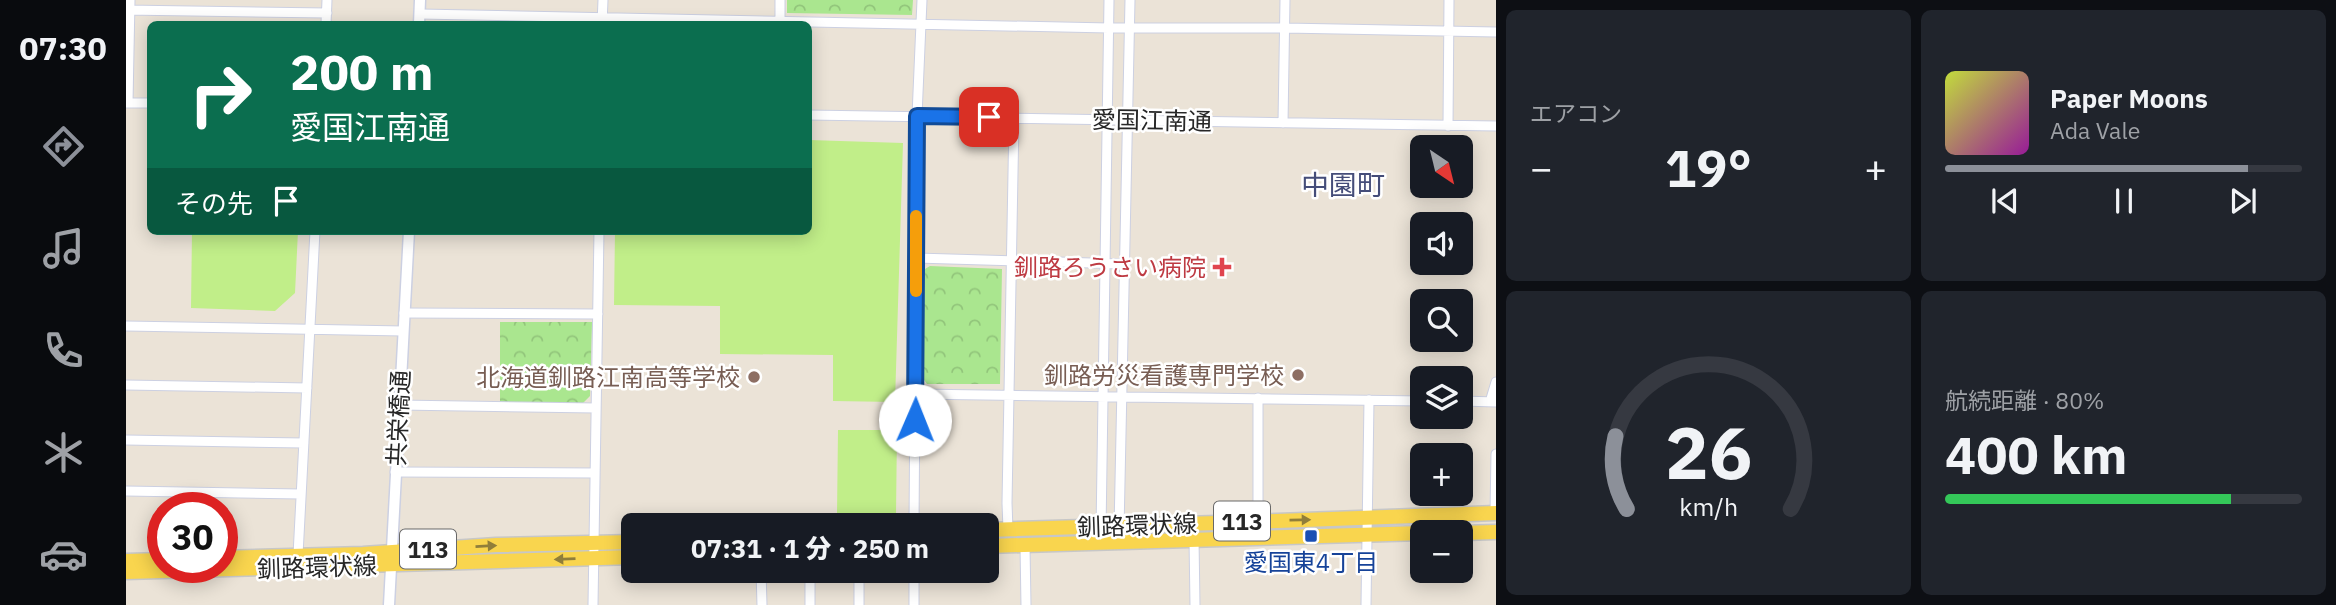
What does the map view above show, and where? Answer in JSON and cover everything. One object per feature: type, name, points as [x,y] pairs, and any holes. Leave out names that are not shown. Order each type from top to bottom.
[{"type":"main road","name":"釧路環状線","points":[[999,530],[1496,513]]},
{"type":"main road","points":[[1473,533],[1496,532]]},
{"type":"main road","name":"釧路環状線","points":[[999,546],[1410,533]]},
{"type":"main road","name":"釧路環状線","points":[[126,572],[391,558],[496,545],[595,550],[621,555]]},
{"type":"main road","name":"釧路環状線","points":[[595,550],[621,545]]},
{"type":"main road","name":"釧路環状線","points":[[238,557],[363,554],[391,558]]},
{"type":"main road","points":[[126,561],[147,560]]},
{"type":"street","points":[[130,0],[127,103],[147,103]]},
{"type":"street","points":[[326,21],[327,0]]},
{"type":"street","points":[[420,0],[419,19],[602,21],[603,0]]},
{"type":"street","points":[[780,0],[780,21]]},
{"type":"street","points":[[914,513],[917,116],[922,0]]},
{"type":"street","points":[[1101,543],[1109,0]]},
{"type":"street","points":[[1119,542],[1130,0]]},
{"type":"street","points":[[1283,123],[1286,0]]},
{"type":"street","points":[[1448,125],[1449,0]]},
{"type":"street","points":[[128,10],[327,13]]},
{"type":"street","points":[[812,22],[1496,32]]},
{"type":"street","name":"愛国江南通","points":[[812,115],[1496,127]]},
{"type":"street","points":[[1008,530],[1014,118]]},
{"type":"street","points":[[298,555],[315,235]]},
{"type":"street","name":"共栄橋通","points":[[389,605],[409,235]]},
{"type":"street","points":[[593,605],[599,235]]},
{"type":"street","points":[[916,258],[1125,264]]},
{"type":"street","points":[[404,313],[598,314]]},
{"type":"street","points":[[126,326],[403,331]]},
{"type":"street","points":[[1473,401],[1493,402],[1496,382]]},
{"type":"street","points":[[126,385],[307,388]]},
{"type":"street","points":[[916,394],[1410,401]]},
{"type":"street","points":[[1257,538],[1258,398]]},
{"type":"street","points":[[1366,605],[1369,400]]},
{"type":"street","points":[[399,405],[596,408]]},
{"type":"street","points":[[126,440],[304,443]]},
{"type":"street","points":[[1496,454],[1496,513]]},
{"type":"street","points":[[395,472],[594,473]]},
{"type":"street","points":[[126,491],[301,494]]},
{"type":"street","points":[[1194,539],[1195,605]]},
{"type":"street","points":[[1025,546],[1026,605]]},
{"type":"street","points":[[761,583],[762,605]]},
{"type":"street","points":[[810,583],[810,605]]},
{"type":"street","points":[[859,583],[859,605]]},
{"type":"street","points":[[914,583],[914,605]]},
{"type":"green space","points":[[787,0],[913,0],[912,15],[787,13]]},
{"type":"green space","points":[[812,140],[903,143],[895,402],[833,401],[833,355],[720,354],[720,306],[614,305],[615,235],[812,235]]},
{"type":"green space","points":[[192,235],[298,235],[295,293],[275,311],[191,308]]},
{"type":"green space","points":[[930,266],[1002,269],[1000,384],[927,384],[922,377],[925,269]]},
{"type":"green space","points":[[500,322],[592,322],[590,396],[583,403],[500,402]]},
{"type":"green space","points":[[838,430],[897,430],[896,513],[837,513]]},
{"type":"slow traffic","points":[[916,216],[916,291]]},
{"type":"place","name":"釧路ろうさい病院","points":[[1222,267]]},
{"type":"place","name":"釧路労災看護専門学校","points":[[1298,375]]},
{"type":"place","name":"北海道釧路江南高等学校","points":[[754,377]]},
{"type":"place","name":"愛国東4丁目","points":[[1311,536]]},
{"type":"district","name":"中園町","points":[[1343,184]]},
{"type":"route","points":[[915,420],[917,116],[989,117]]}]
